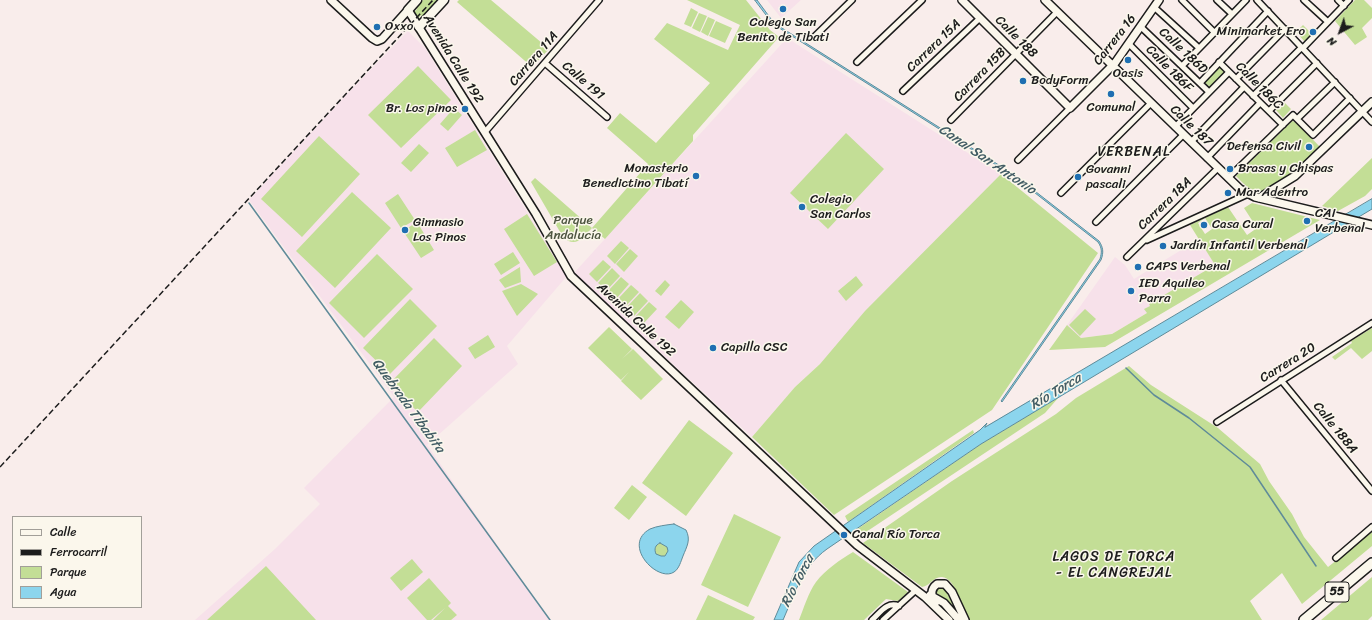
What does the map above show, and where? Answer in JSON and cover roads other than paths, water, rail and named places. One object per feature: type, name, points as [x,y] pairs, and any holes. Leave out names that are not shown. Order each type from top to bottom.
[{"type":"highway","name":"55","points":[[1304,620],[1372,563]]},
{"type":"main road","points":[[331,0],[374,40],[379,41],[417,0]]},
{"type":"main road","points":[[419,27],[444,0]]},
{"type":"main road","name":"Calle 188","points":[[962,0],[1070,108]]},
{"type":"main road","name":"Calle 187","points":[[1045,0],[1240,189],[1259,198],[1372,225]]},
{"type":"main road","name":"Carrera 16","points":[[1070,108],[1112,66],[1159,0]]},
{"type":"main road","name":"Avenida Calle 192","points":[[408,10],[540,221],[571,276],[850,538],[936,606],[949,620]]},
{"type":"main road","points":[[1259,198],[1295,176],[1372,102]]},
{"type":"main road","points":[[1273,189],[1269,195],[1273,201]]},
{"type":"main road","points":[[936,606],[932,595],[932,589],[937,584],[944,584],[952,592],[965,620]]},
{"type":"main road","name":"Avenida Calle 192","points":[[916,590],[932,595],[944,603],[960,620]]},
{"type":"street","name":"Carrera 11A","points":[[485,132],[599,0]]},
{"type":"street","points":[[815,36],[852,0]]},
{"type":"street","points":[[857,62],[922,0]]},
{"type":"street","points":[[1182,0],[1214,32]]},
{"type":"street","points":[[1217,0],[1232,14]]},
{"type":"street","points":[[1182,66],[1246,0]]},
{"type":"street","points":[[1257,0],[1372,122]]},
{"type":"street","points":[[1304,0],[1328,22]]},
{"type":"street","points":[[1338,0],[1344,6]]},
{"type":"street","points":[[1253,96],[1350,0]]},
{"type":"street","points":[[1154,7],[1199,48]]},
{"type":"street","points":[[1200,83],[1268,11]]},
{"type":"street","name":"Carrera 15B","points":[[951,120],[1057,12]]},
{"type":"street","name":"Carrera 15A","points":[[903,91],[980,18]]},
{"type":"street","name":"Calle 186D","points":[[1141,27],[1209,92]]},
{"type":"street","points":[[1236,79],[1285,29]]},
{"type":"street","name":"Calle 186F","points":[[1129,44],[1194,108]]},
{"type":"street","name":"Calle 186C","points":[[1219,62],[1282,125],[1293,115],[1313,135],[1350,98]]},
{"type":"street","name":"Calle 191","points":[[545,63],[607,117]]},
{"type":"street","points":[[1269,111],[1317,63]]},
{"type":"street","points":[[1175,127],[1229,72]]},
{"type":"street","points":[[1297,119],[1335,82]]},
{"type":"street","points":[[1191,142],[1244,87]]},
{"type":"street","points":[[1061,193],[1150,103]]},
{"type":"street","points":[[1207,158],[1260,103]]},
{"type":"street","name":"Carrera 16","points":[[1018,160],[1070,108]]},
{"type":"street","points":[[1228,178],[1282,125]]},
{"type":"street","points":[[1096,222],[1184,135]]},
{"type":"street","name":"Carrera 18A","points":[[1127,256],[1218,168]]},
{"type":"street","points":[[1143,241],[1248,194]]},
{"type":"street","name":"Carrera 20","points":[[1217,422],[1372,323]]},
{"type":"street","name":"Calle 188A","points":[[1281,380],[1372,491]]},
{"type":"street","points":[[1336,558],[1372,527]]},
{"type":"street","points":[[883,620],[916,590]]},
{"type":"street","points":[[872,620],[889,605],[899,606]]},
{"type":"water","points":[[755,0],[757,0],[774,23],[1013,174],[1099,241],[1103,250],[1101,260],[1002,402],[1001,401],[1100,259],[1101,250],[1098,242],[1012,175],[773,24]]},
{"type":"water","name":"Río Torca","points":[[1372,199],[1372,209],[981,444],[827,549],[818,556],[805,572],[783,620],[774,620],[799,562],[814,546],[980,430],[987,423],[985,427]]},
{"type":"water","points":[[674,524],[686,530],[688,540],[679,567],[676,571],[667,574],[659,572],[645,561],[639,544],[642,536],[650,529]],"holes":[[[660,543],[667,547],[668,551],[665,556],[656,554],[655,547],[658,544]]]},
{"type":"waterway","name":"Quebrada Tibabita","points":[[249,203],[550,620]]},
{"type":"waterway","points":[[1126,368],[1154,395],[1189,418],[1250,467],[1316,566]]},
{"type":"railway","points":[[0,467],[433,0]]},
{"type":"place","name":"Colegio San Benito de Tibati","points":[[783,9]]},
{"type":"place","name":"Oxxo","points":[[377,27]]},
{"type":"place","name":"Minimarket Ero","points":[[1313,32]]},
{"type":"place","name":"Oasis","points":[[1128,60]]},
{"type":"place","name":"BodyForm","points":[[1023,81]]},
{"type":"place","name":"Comunal","points":[[1111,94]]},
{"type":"place","name":"Br. Los pinos","points":[[465,109]]},
{"type":"place","name":"Defensa Civil","points":[[1309,147]]},
{"type":"place","name":"Brasas y Chispas","points":[[1230,169]]},
{"type":"place","name":"Monasterio Benedictino Tibatí","points":[[696,176]]},
{"type":"place","name":"Govanni pascali","points":[[1078,177]]},
{"type":"place","name":"Mar Adentro","points":[[1228,193]]},
{"type":"place","name":"Colegio San Carlos","points":[[802,207]]},
{"type":"place","name":"CAI Verbenal","points":[[1307,221]]},
{"type":"place","name":"Casa Cural","points":[[1204,225]]},
{"type":"place","name":"Gimnasio Los Pinos","points":[[405,230]]},
{"type":"place","name":"Jardín Infantil Verbenal","points":[[1163,246]]},
{"type":"place","name":"CAPS Verbenal","points":[[1138,267]]},
{"type":"place","name":"IED Aquileo Parra","points":[[1131,291]]},
{"type":"place","name":"Capilla CSC","points":[[713,348]]},
{"type":"place","name":"Canal Río Torca","points":[[844,535]]},
{"type":"district","name":"VERBENAL","points":[[1134,152]]},
{"type":"district","name":"LAGOS DE TORCA - EL CANGREJAL","points":[[1114,566]]},
{"type":"water label","name":"Canal San Antonio","points":[[987,160]]},
{"type":"park label","name":"Parque Andalucía","points":[[573,228]]}]
